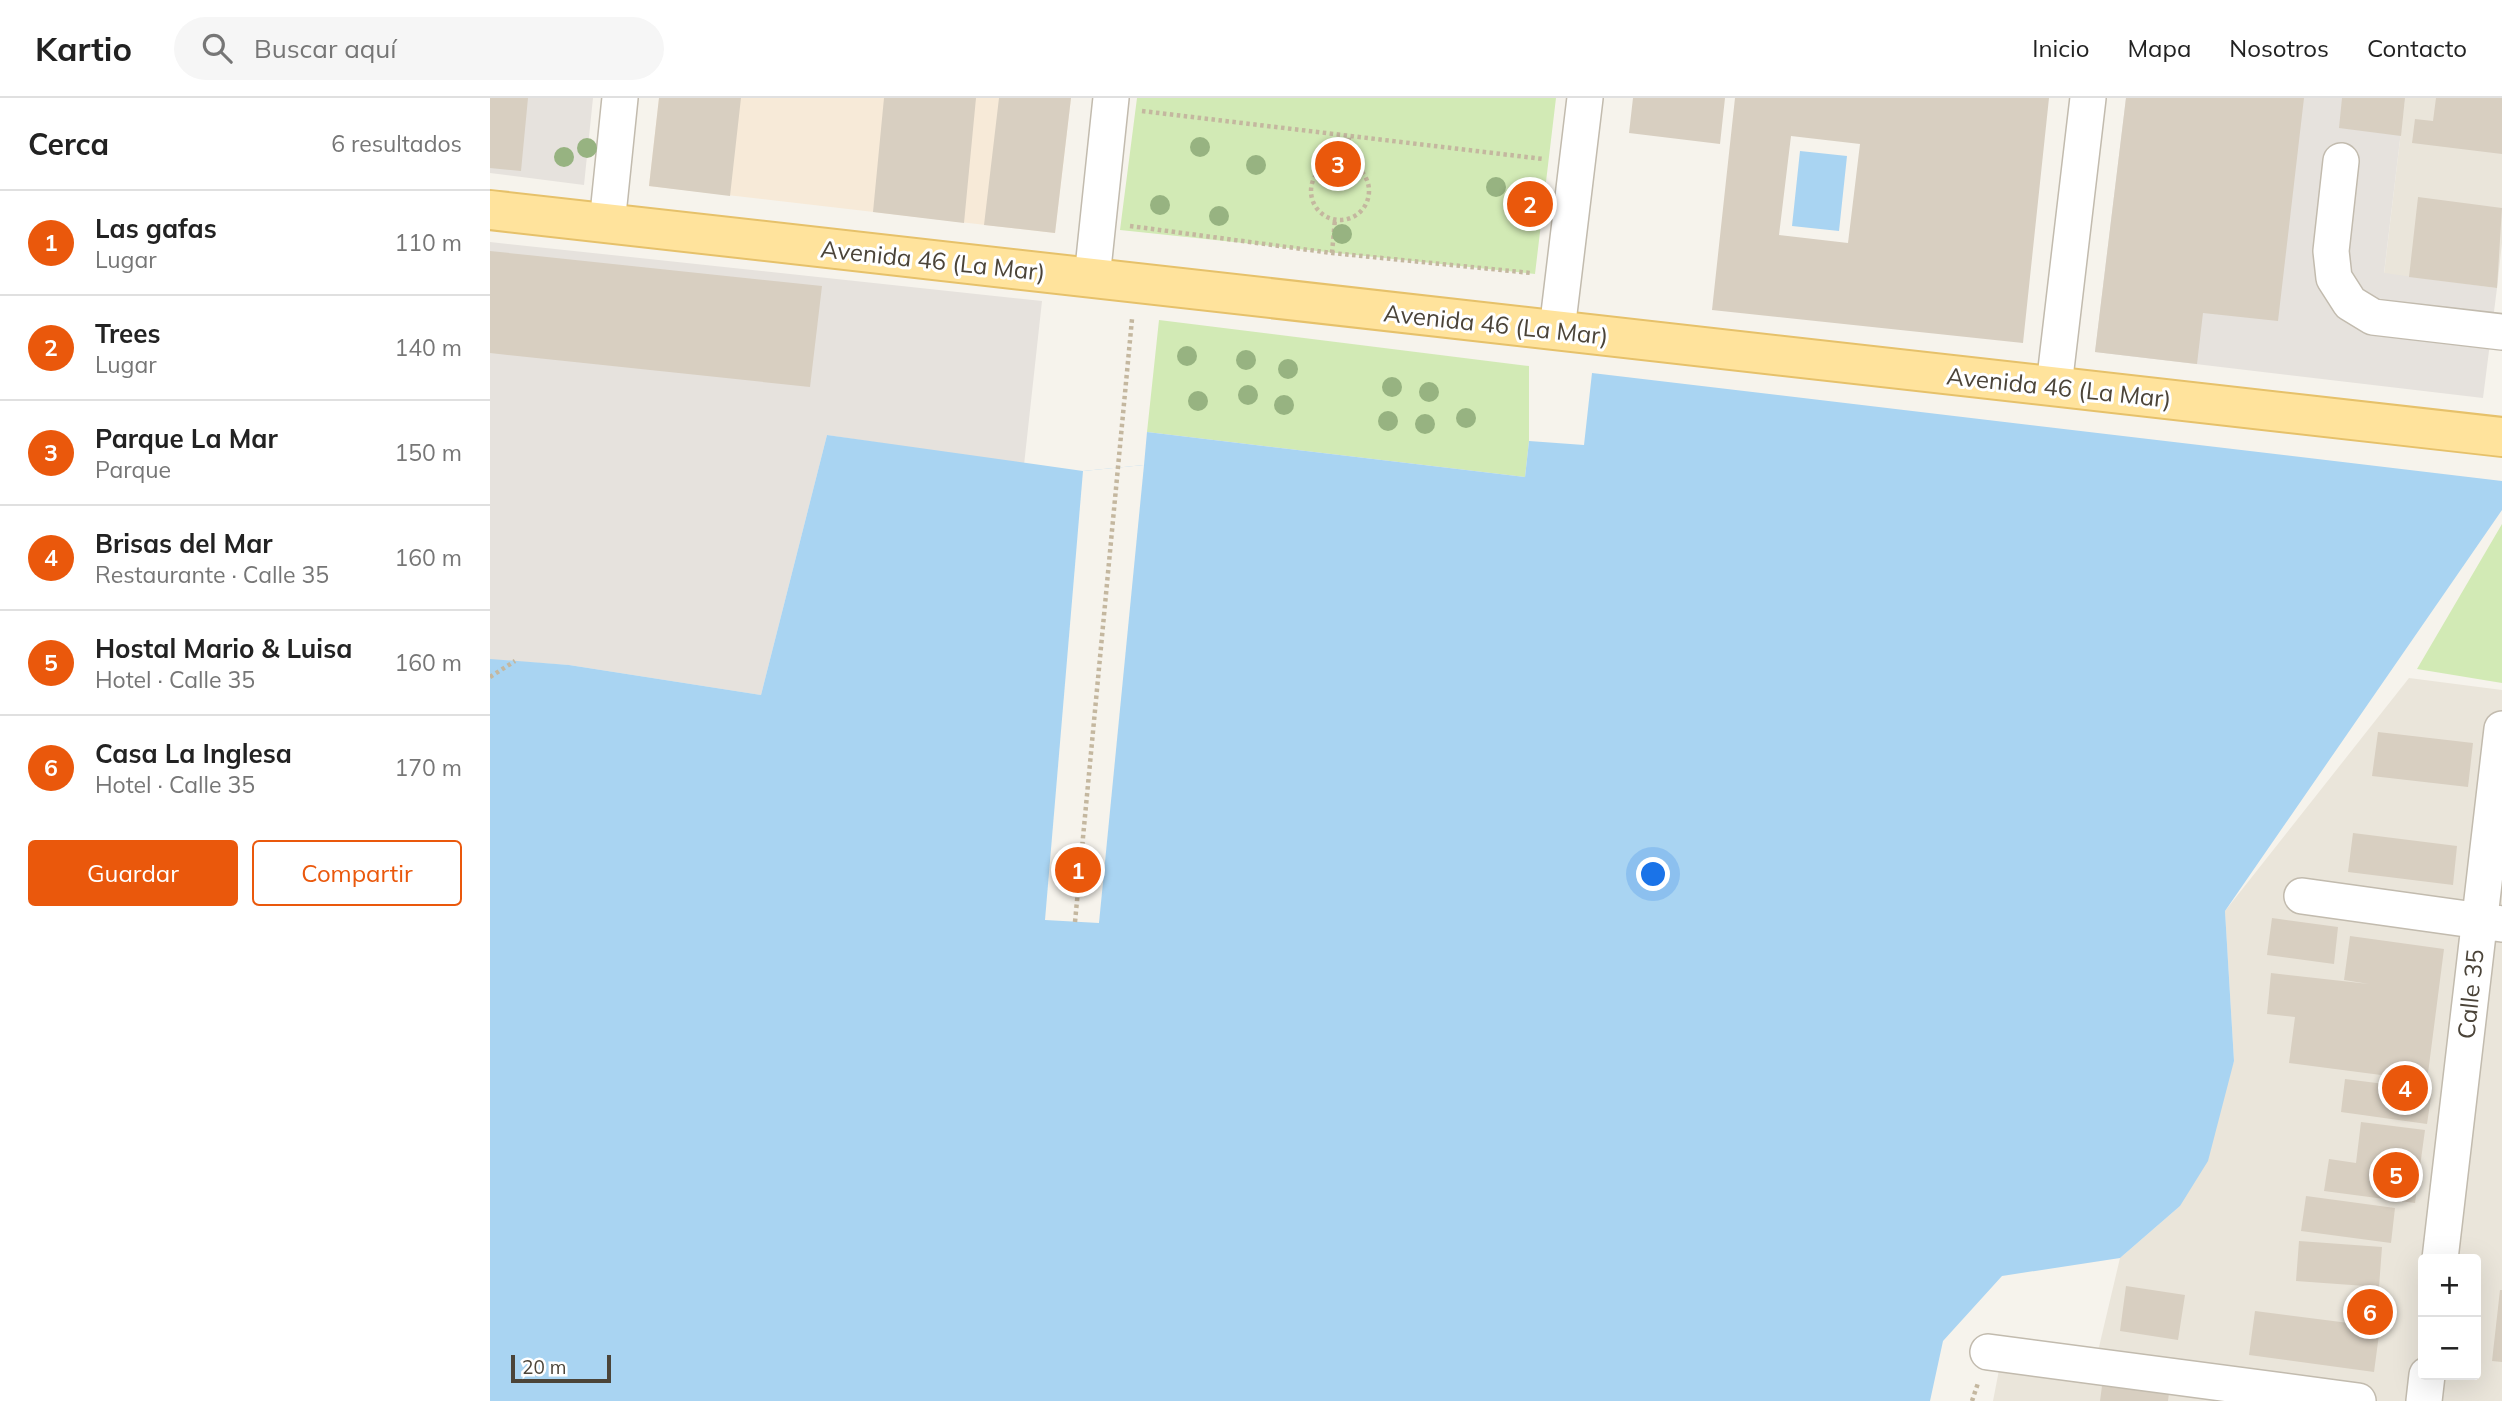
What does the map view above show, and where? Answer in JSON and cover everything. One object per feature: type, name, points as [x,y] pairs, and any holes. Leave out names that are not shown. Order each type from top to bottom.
[{"type":"main road","name":"Avenida 46 (La Mar)","points":[[490,210],[2502,437]]},
{"type":"street","points":[[607,224],[620,98]]},
{"type":"street","points":[[1557,330],[1585,98]]},
{"type":"street","points":[[2054,386],[2088,98]]},
{"type":"street","points":[[1092,278],[1110,102]]},
{"type":"street","points":[[2341,161],[2331,251],[2334,278],[2350,303],[2373,317],[2502,332]]},
{"type":"street","name":"Calle 35","points":[[2441,1254],[2490,923],[2502,729]]},
{"type":"street","points":[[2302,896],[2490,923]]},
{"type":"street","points":[[1988,1352],[2358,1401]]},
{"type":"street","points":[[2424,1401],[2426,1380]]},
{"type":"path","points":[[1110,102],[1349,136],[1577,163]]},
{"type":"path","points":[[1346,162],[1349,136]]},
{"type":"path","points":[[1334,162],[1346,162],[1357,167],[1365,176],[1368,197],[1356,215],[1335,219],[1317,208],[1311,187],[1322,167],[1334,162]]},
{"type":"path","points":[[1332,253],[1335,219]]},
{"type":"path","points":[[1097,222],[1332,253],[1563,276]]},
{"type":"path","points":[[1075,922],[1136,283]]},
{"type":"path","points":[[490,677],[515,662]]},
{"type":"shaded area","points":[[490,98],[593,98],[584,185],[490,173]]},
{"type":"shaded area","points":[[659,98],[1071,98],[1055,233],[649,186]]},
{"type":"shaded area","points":[[2126,98],[2405,98],[2384,273],[2497,288],[2483,398],[2095,352]]},
{"type":"shaded area","points":[[2405,98],[2502,98],[2502,243],[2497,288],[2384,274]]},
{"type":"shaded area","points":[[490,242],[1042,301],[1024,465],[827,435],[761,695],[569,665],[490,659]]},
{"type":"shaded area","points":[[2409,678],[2502,690],[2502,1401],[1993,1401],[1999,1370],[2095,1364],[2120,1258],[2180,1206],[2234,1061],[2225,911]]},
{"type":"green space","points":[[1137,98],[1556,98],[1535,274],[1120,230]]},
{"type":"green space","points":[[1159,320],[1529,366],[1529,441],[1525,477],[1147,432]]},
{"type":"green space","points":[[2502,524],[2502,683],[2417,669]]},
{"type":"water","points":[[1800,151],[1847,156],[1839,231],[1792,226]]},
{"type":"water","points":[[1592,373],[2502,481],[2502,510],[2225,911],[2234,1061],[2208,1161],[2180,1206],[2120,1258],[2002,1276],[1943,1341],[1930,1401],[490,1401],[490,659],[569,665],[761,695],[827,435],[1083,471],[1144,465],[1147,432],[1525,477],[1529,441],[1584,445]]},
{"type":"pier","points":[[1144,465],[1099,923],[1045,920],[1083,471]]},
{"type":"building","points":[[490,98],[528,98],[521,171],[490,168]]},
{"type":"building","points":[[659,98],[741,98],[730,196],[649,186]]},
{"type":"building","points":[[884,98],[976,98],[964,223],[873,212]]},
{"type":"building","points":[[999,98],[1071,98],[1055,233],[984,225]]},
{"type":"building","points":[[1633,98],[1725,98],[1720,144],[1629,133]]},
{"type":"building","points":[[1735,98],[2049,98],[2023,343],[1712,310]],"holes":[[[1791,136],[1860,144],[1848,243],[1779,235]]]},
{"type":"building","points":[[2126,98],[2304,98],[2278,321],[2203,313],[2197,364],[2095,352]]},
{"type":"building","points":[[2342,98],[2405,98],[2401,136],[2339,128]]},
{"type":"building","points":[[2436,98],[2502,98],[2502,154],[2412,143],[2415,119],[2433,121]]},
{"type":"building","points":[[2418,197],[2502,208],[2497,288],[2409,277]]},
{"type":"building","points":[[490,251],[822,286],[810,387],[490,353]]},
{"type":"building","points":[[2378,732],[2473,743],[2468,787],[2372,776]]},
{"type":"building","points":[[2353,833],[2457,846],[2453,885],[2348,872]]},
{"type":"building","points":[[2272,918],[2338,927],[2334,964],[2267,955]]},
{"type":"building","points":[[2350,936],[2444,949],[2427,1081],[2289,1063],[2295,1017],[2267,1014],[2271,973],[2369,984],[2344,980]]},
{"type":"building","points":[[2345,1079],[2432,1090],[2427,1124],[2341,1112]]},
{"type":"building","points":[[2361,1122],[2425,1130],[2415,1203],[2324,1191],[2329,1159],[2356,1163]]},
{"type":"building","points":[[2306,1196],[2395,1208],[2391,1243],[2301,1231]]},
{"type":"building","points":[[2299,1241],[2382,1247],[2379,1287],[2296,1281]]},
{"type":"building","points":[[2126,1286],[2185,1295],[2178,1340],[2120,1331]]},
{"type":"building","points":[[2502,1290],[2502,1362],[2492,1361]]},
{"type":"building","points":[[2255,1311],[2380,1327],[2374,1372],[2249,1355]]},
{"type":"building","points":[[2102,1386],[2169,1393],[2168,1401],[2100,1401]]},
{"type":"place","name":"Parque La Mar","points":[[1338,164]]},
{"type":"place","name":"Trees","points":[[1530,204]]},
{"type":"place","name":"Las gafas","points":[[1078,870]]},
{"type":"place","name":"Brisas del Mar","points":[[2405,1088]]},
{"type":"place","name":"Hostal Mario & Luisa","points":[[2396,1175]]},
{"type":"place","name":"Casa La Inglesa","points":[[2370,1312]]}]
